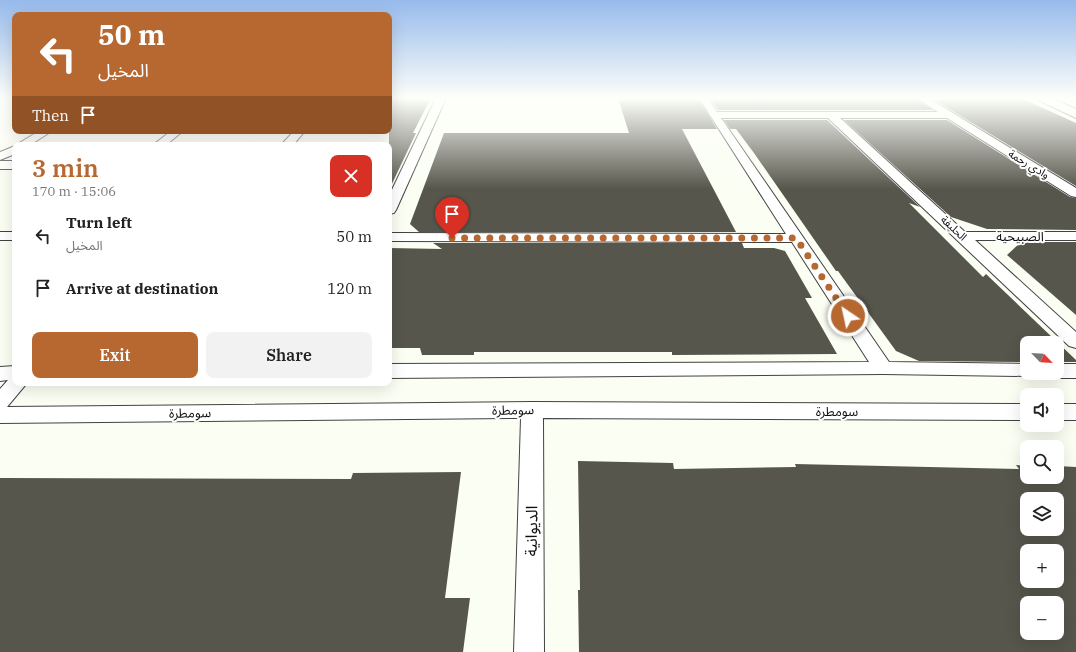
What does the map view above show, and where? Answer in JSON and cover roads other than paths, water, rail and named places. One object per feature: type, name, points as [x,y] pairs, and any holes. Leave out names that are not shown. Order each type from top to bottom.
[{"type":"street","points":[[392,204],[427,128]]},
{"type":"street","points":[[723,128],[883,368]]},
{"type":"street","name":"الحليفة","points":[[846,128],[1076,342]]},
{"type":"street","name":"وادي رحمة","points":[[970,128],[1076,193]]},
{"type":"street","points":[[27,142],[42,134]]},
{"type":"street","points":[[163,142],[174,134]]},
{"type":"street","points":[[290,142],[297,134]]},
{"type":"street","points":[[0,157],[12,150]]},
{"type":"street","points":[[0,165],[12,165]]},
{"type":"street","points":[[0,236],[12,236]]},
{"type":"street","name":"الصبيحية","points":[[963,236],[1076,236]]},
{"type":"street","points":[[392,237],[796,238]]},
{"type":"street","points":[[392,371],[883,368],[1020,370]]},
{"type":"street","points":[[1064,370],[1076,371]]},
{"type":"street","points":[[0,374],[12,373]]},
{"type":"street","points":[[0,402],[14,386]]},
{"type":"street","name":"سومطرة","points":[[0,415],[532,410],[1020,412]]},
{"type":"street","name":"الديوانية","points":[[529,652],[532,410]]},
{"type":"street","points":[[1064,412],[1076,412]]}]
